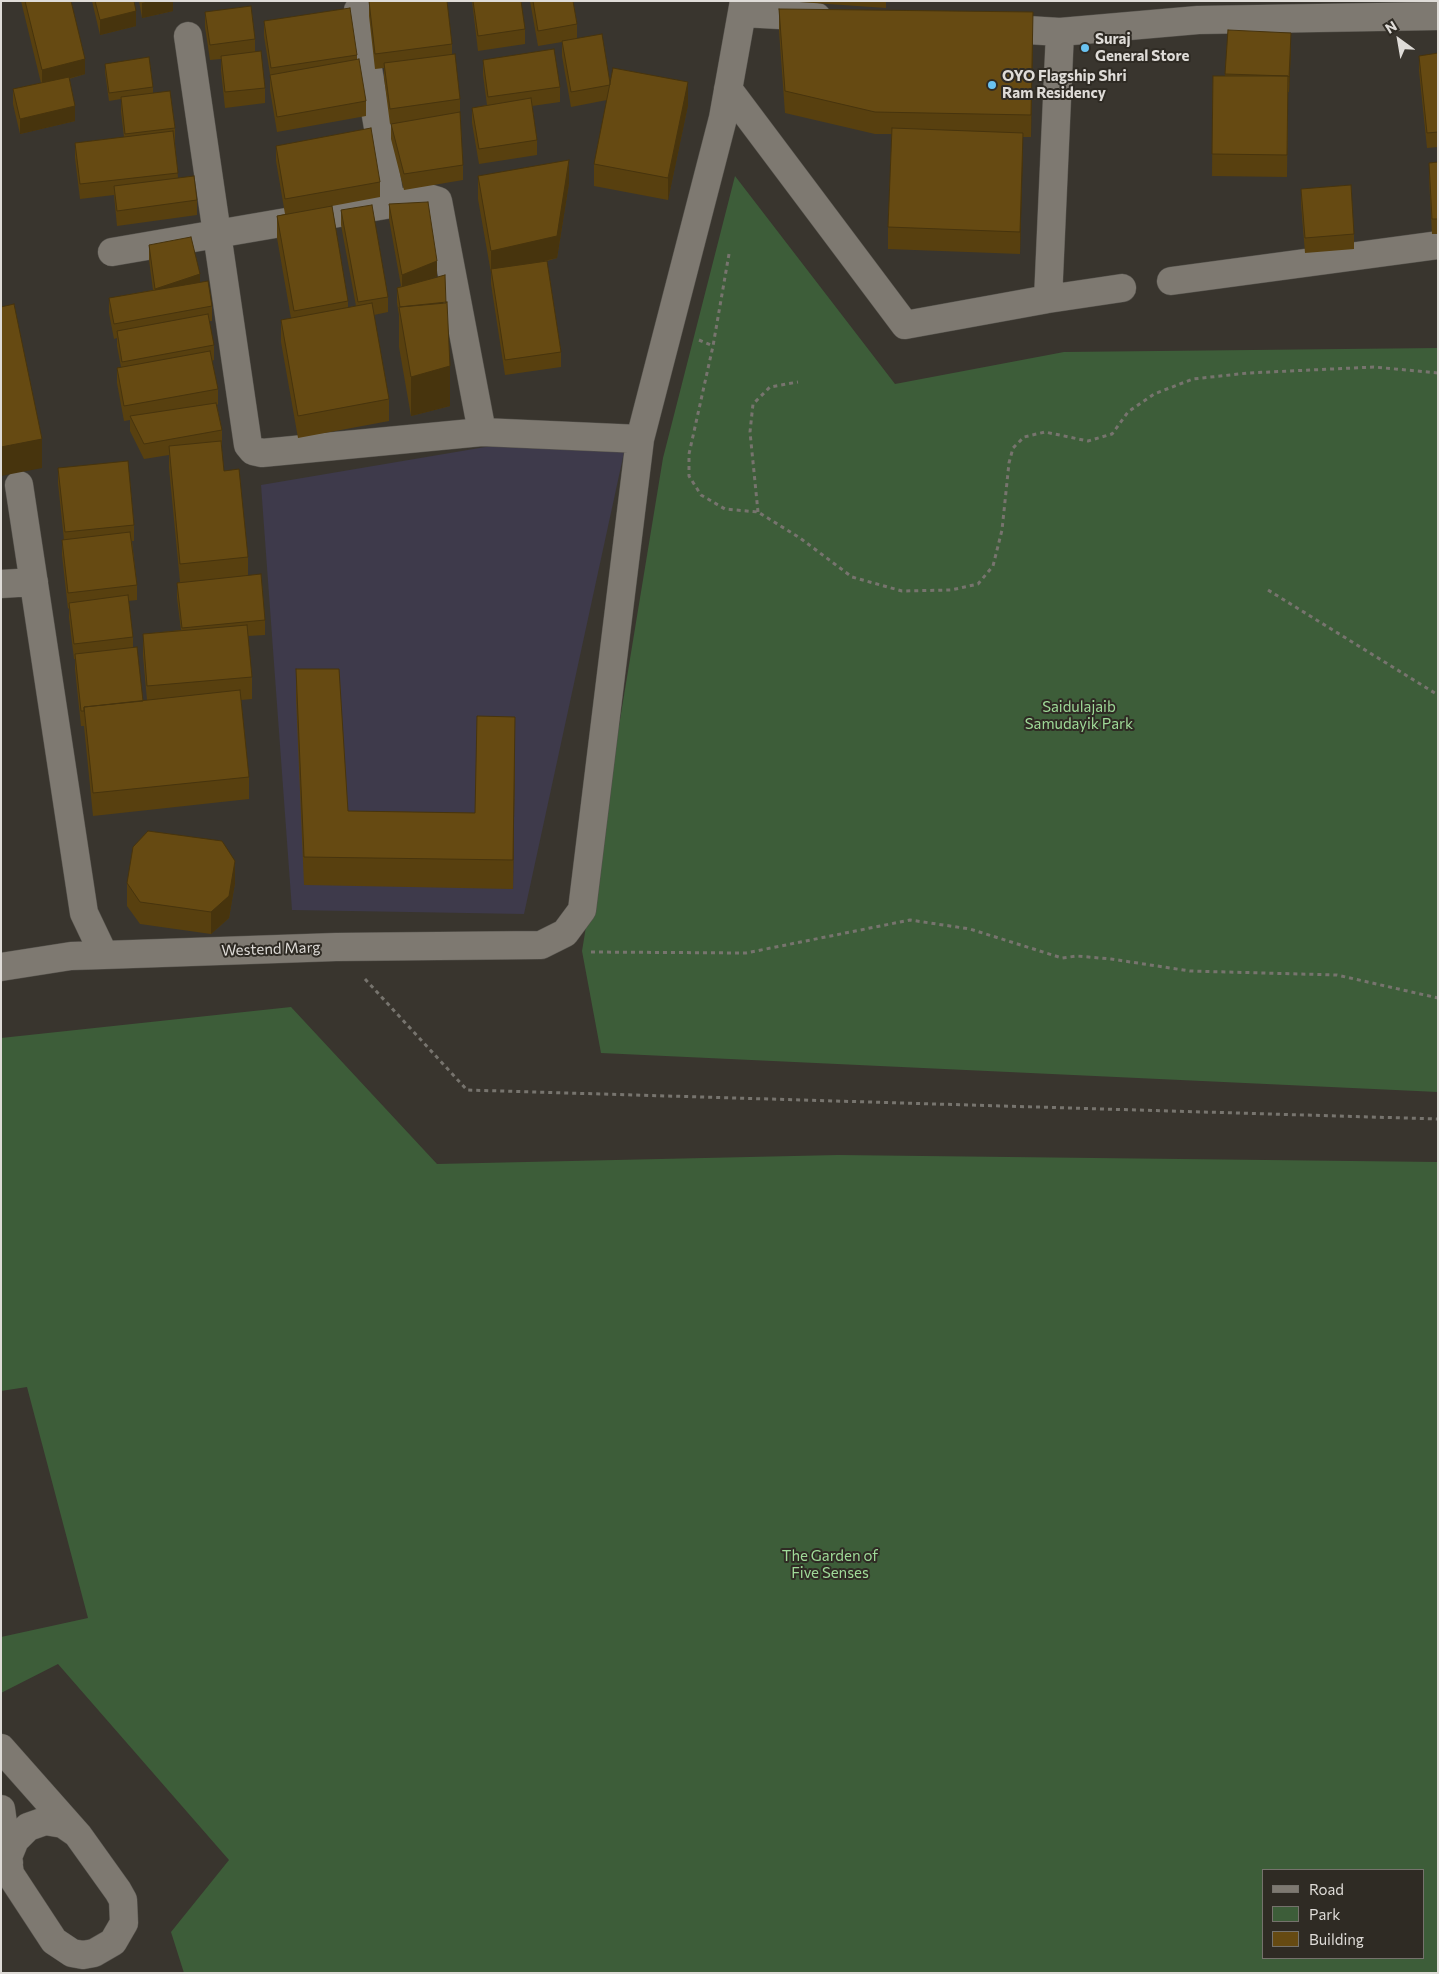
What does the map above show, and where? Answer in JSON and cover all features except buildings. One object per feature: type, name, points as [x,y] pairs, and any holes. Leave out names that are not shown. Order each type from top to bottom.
[{"type":"street","points":[[541,946],[565,933],[582,910],[640,440],[723,118],[743,7],[841,19]]},
{"type":"street","points":[[358,10],[391,204]]},
{"type":"street","points":[[970,27],[1060,32],[1198,20],[1438,16]]},
{"type":"street","points":[[1048,298],[1060,32]]},
{"type":"street","points":[[188,36],[248,445],[253,450],[262,453],[482,432],[640,440]]},
{"type":"street","points":[[728,89],[905,325],[1048,298],[1122,288]]},
{"type":"street","points":[[112,252],[428,198],[438,201],[482,432]]},
{"type":"street","points":[[1171,282],[1438,245]]},
{"type":"street","points":[[19,485],[84,913],[104,955]]},
{"type":"street","points":[[1,584],[34,582]]},
{"type":"street","name":"Westend Marg","points":[[1,968],[72,956],[336,947],[541,946]]},
{"type":"street","points":[[1,1748],[78,1834],[123,1900],[124,1923],[120,1933],[105,1949],[83,1955],[62,1948],[54,1941],[10,1874],[1,1809]]},
{"type":"street","points":[[10,1874],[8,1856],[15,1840],[28,1827],[45,1821],[63,1824],[78,1834]]},
{"type":"path","points":[[729,254],[713,346],[689,454],[689,476],[701,496],[725,509],[758,512],[800,538],[852,577],[902,591],[951,590],[978,584],[993,566],[1002,530],[1008,463],[1013,448],[1024,437],[1045,432],[1088,441],[1112,434],[1128,412],[1154,394],[1193,378],[1248,373],[1374,368],[1438,373]]},
{"type":"path","points":[[694,338],[713,346]]},
{"type":"path","points":[[758,512],[750,432],[753,404],[770,387],[798,382]]},
{"type":"path","points":[[1268,590],[1438,696]]},
{"type":"path","points":[[541,946],[582,951],[746,953],[910,920],[970,929],[1062,958],[1077,956],[1110,959],[1190,971],[1337,975],[1438,998]]},
{"type":"path","points":[[336,947],[467,1090],[1438,1119]]},
{"type":"shaded area","points":[[574,432],[625,448],[524,914],[292,910],[261,485]]},
{"type":"green space","name":"Saidulajaib Samudayik Park","points":[[735,176],[895,384],[1064,352],[1438,348],[1438,1092],[601,1053],[582,951],[663,458]]},
{"type":"green space","name":"The Garden of Five Senses","points":[[291,1007],[437,1164],[838,1155],[1438,1162],[1438,1973],[184,1973],[171,1932],[229,1860],[58,1664],[1,1693],[1,1637],[88,1618],[27,1387],[1,1391],[1,1038]]},
{"type":"place","name":"Suraj General Store","points":[[1085,48]]},
{"type":"place","name":"OYO Flagship Shri Ram Residency","points":[[992,85]]}]
